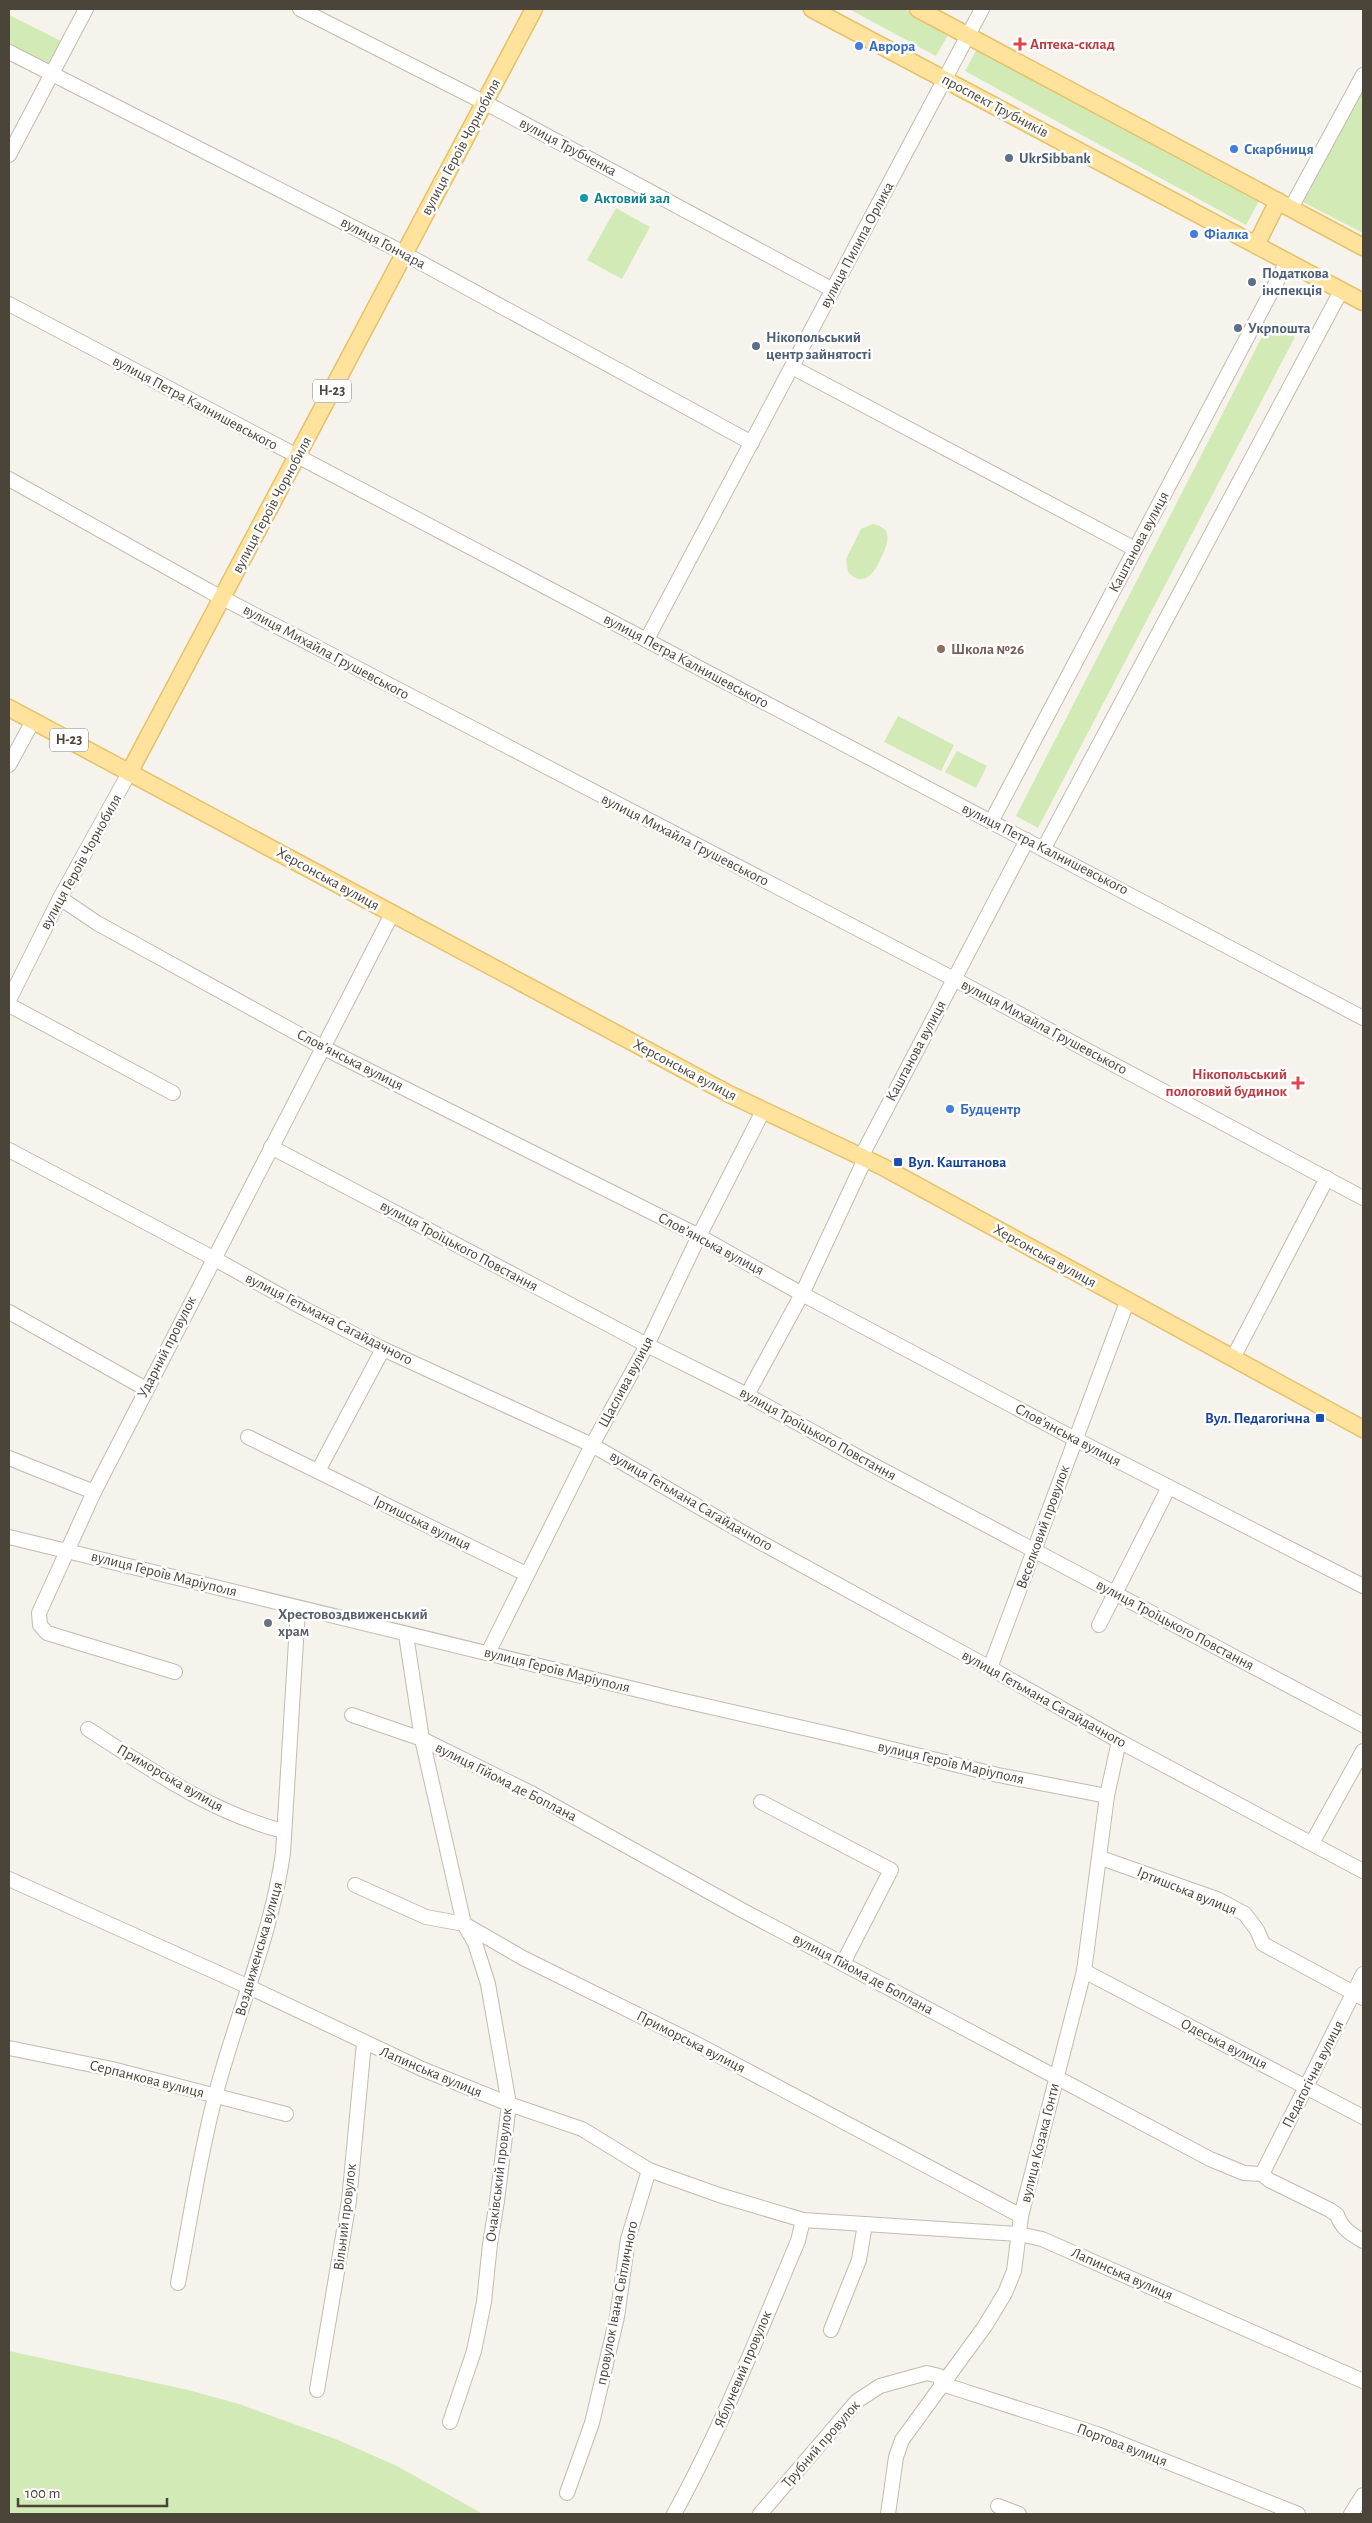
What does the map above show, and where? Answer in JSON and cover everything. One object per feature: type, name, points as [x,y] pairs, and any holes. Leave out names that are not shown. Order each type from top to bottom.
[{"type":"main road","name":"вулиця Героїв Чорнобиля","points":[[129,774],[534,9]]},
{"type":"main road","name":"проспект Трубників","points":[[812,9],[1363,302]]},
{"type":"main road","points":[[918,9],[1363,248]]},
{"type":"main road","points":[[1256,245],[1285,205]]},
{"type":"main road","name":"Херсонська вулиця","points":[[9,708],[129,774],[763,1111],[863,1158],[1363,1429]]},
{"type":"street","points":[[9,155],[86,9]]},
{"type":"street","name":"вулиця Трубченка","points":[[300,9],[484,103],[833,290]]},
{"type":"street","name":"вулиця Пилипа Орлика","points":[[647,639],[982,9]]},
{"type":"street","name":"вулиця Гончара","points":[[9,52],[404,254],[752,443]]},
{"type":"street","points":[[1285,205],[1363,75]]},
{"type":"street","name":"Каштанова вулиця","points":[[991,822],[1287,262]]},
{"type":"street","points":[[1044,848],[1341,291]]},
{"type":"street","name":"вулиця Петра Калнишевського","points":[[9,304],[991,822],[1044,848],[1363,1018]]},
{"type":"street","points":[[792,366],[1135,549]]},
{"type":"street","name":"вулиця Михайла Грушевського","points":[[9,480],[223,598],[954,979],[1363,1198]]},
{"type":"street","points":[[9,765],[33,721]]},
{"type":"street","name":"вулиця Героїв Чорнобиля","points":[[9,1000],[60,898],[129,774]]},
{"type":"street","name":"Каштанова вулиця","points":[[747,1395],[802,1294],[863,1158],[1027,840]]},
{"type":"street","name":"Словʼянська вулиця","points":[[60,898],[97,923],[322,1046],[699,1236],[802,1294],[1075,1439],[1363,1586]]},
{"type":"street","name":"Ударний провулок","points":[[67,1550],[146,1389],[392,914]]},
{"type":"street","points":[[9,1005],[172,1093]]},
{"type":"street","name":"Щаслива вулиця","points":[[488,1653],[592,1445],[647,1345],[699,1236],[763,1111]]},
{"type":"street","name":"вулиця Троїцького Повстання","points":[[271,1147],[647,1345],[747,1395],[1035,1551],[1363,1725]]},
{"type":"street","name":"вулиця Гетьмана Сагайдачного","points":[[9,1150],[383,1349],[592,1445],[749,1536],[990,1668],[1118,1741],[1363,1871]]},
{"type":"street","points":[[1233,1358],[1327,1178]]},
{"type":"street","name":"Веселковий провулок","points":[[990,1668],[1127,1302]]},
{"type":"street","points":[[9,1312],[146,1389]]},
{"type":"street","points":[[318,1471],[383,1349]]},
{"type":"street","name":"Іртишська вулиця","points":[[248,1437],[526,1574]]},
{"type":"street","points":[[9,1458],[94,1492]]},
{"type":"street","points":[[1100,1625],[1169,1487]]},
{"type":"street","name":"вулиця Героїв Маріуполя","points":[[9,1537],[671,1698],[998,1775],[1107,1796]]},
{"type":"street","points":[[67,1550],[39,1613],[40,1625],[43,1629],[47,1633],[175,1672]]},
{"type":"street","name":"Воздвиженська вулиця","points":[[178,2283],[215,2096],[250,1987],[278,1882],[298,1608]]},
{"type":"street","name":"Очаківський провулок","points":[[406,1634],[422,1739],[464,1924],[475,1943],[488,1984],[509,2104],[484,2302],[474,2351],[450,2422]]},
{"type":"street","name":"вулиця Гійома де Боплана","points":[[352,1715],[422,1739],[533,1794],[843,1963],[1210,2159],[1244,2173],[1262,2174],[1269,2180],[1337,2215],[1340,2224],[1347,2232],[1363,2241]]},
{"type":"street","name":"Приморська вулиця","points":[[88,1729],[196,1797],[251,1823],[283,1831]]},
{"type":"street","name":"вулиця Козака Гонти","points":[[888,2514],[896,2457],[902,2440],[985,2326],[1005,2293],[1014,2272],[1021,2216],[1084,1971],[1101,1858],[1107,1796],[1118,1741]]},
{"type":"street","points":[[1312,1843],[1363,1751]]},
{"type":"street","points":[[761,1802],[891,1870],[843,1963]]},
{"type":"street","name":"Іртишська вулиця","points":[[1101,1858],[1217,1899],[1245,1914],[1258,1930],[1263,1944],[1358,1996]]},
{"type":"street","name":"Лапинська вулиця","points":[[9,1878],[250,1987],[364,2043],[509,2104],[582,2129],[648,2170],[719,2195],[803,2220],[1019,2234],[1042,2240],[1110,2268],[1363,2381]]},
{"type":"street","name":"Приморська вулиця","points":[[355,1885],[426,1917],[464,1924],[523,1958],[695,2043],[1021,2216]]},
{"type":"street","name":"Одеська вулиця","points":[[1084,1971],[1363,2117]]},
{"type":"street","name":"Педагогічна вулиця","points":[[1262,2174],[1306,2086],[1358,1996],[1363,1974]]},
{"type":"street","name":"Вільний провулок","points":[[317,2390],[349,2201],[364,2043]]},
{"type":"street","name":"Серпанкова вулиця","points":[[9,2048],[112,2070],[286,2114]]},
{"type":"street","name":"провулок Івана Світличного","points":[[567,2493],[592,2423],[617,2318],[628,2239],[648,2170]]},
{"type":"street","name":"Яблуневий провулок","points":[[674,2514],[701,2463],[734,2391],[798,2241],[803,2220]]},
{"type":"street","points":[[831,2330],[859,2260],[865,2224]]},
{"type":"street","name":"Трубний провулок","points":[[760,2514],[844,2413],[871,2391],[880,2386],[927,2373],[938,2376],[942,2384]]},
{"type":"street","name":"Портова вулиця","points":[[942,2384],[1098,2434],[1298,2514]]},
{"type":"street","points":[[1350,2514],[1363,2495]]},
{"type":"street","points":[[998,2506],[1018,2514]]},
{"type":"green space","points":[[849,9],[904,9],[949,33],[936,56]]},
{"type":"green space","points":[[9,15],[61,41],[48,66],[9,45]]},
{"type":"green space","points":[[978,47],[1259,201],[1246,225],[965,71]]},
{"type":"green space","points":[[1363,87],[1363,233],[1303,202]]},
{"type":"green space","points":[[616,208],[650,227],[622,279],[587,260]]},
{"type":"green space","points":[[1269,323],[1295,337],[1038,828],[1016,816]]},
{"type":"green space","points":[[873,524],[884,529],[888,537],[887,542],[884,553],[872,573],[864,579],[859,579],[848,572],[846,559],[861,529]]},
{"type":"green space","points":[[898,716],[954,745],[941,771],[884,742]]},
{"type":"green space","points":[[957,751],[987,766],[976,788],[945,772]]},
{"type":"green space","points":[[9,2351],[188,2390],[239,2404],[338,2440],[397,2466],[483,2514],[9,2514]]},
{"type":"place","name":"Аптека-склад","points":[[1020,44]]},
{"type":"place","name":"Аврора","points":[[859,46]]},
{"type":"place","name":"Скарбниця","points":[[1234,149]]},
{"type":"place","name":"UkrSibbank","points":[[1009,158]]},
{"type":"place","name":"Актовий зал","points":[[584,198]]},
{"type":"place","name":"Фіалка","points":[[1194,234]]},
{"type":"place","name":"Податкова інспекція","points":[[1252,282]]},
{"type":"place","name":"Укрпошта","points":[[1238,328]]},
{"type":"place","name":"Нікопольський центр зайнятості","points":[[756,346]]},
{"type":"place","name":"Школа №26","points":[[941,649]]},
{"type":"place","name":"Нікопольський пологовий будинок","points":[[1298,1083]]},
{"type":"place","name":"Будцентр","points":[[950,1109]]},
{"type":"place","name":"Вул. Каштанова","points":[[898,1162]]},
{"type":"place","name":"Вул. Педагогічна","points":[[1320,1418]]},
{"type":"place","name":"Хрестовоздвиженський храм","points":[[268,1623]]}]
